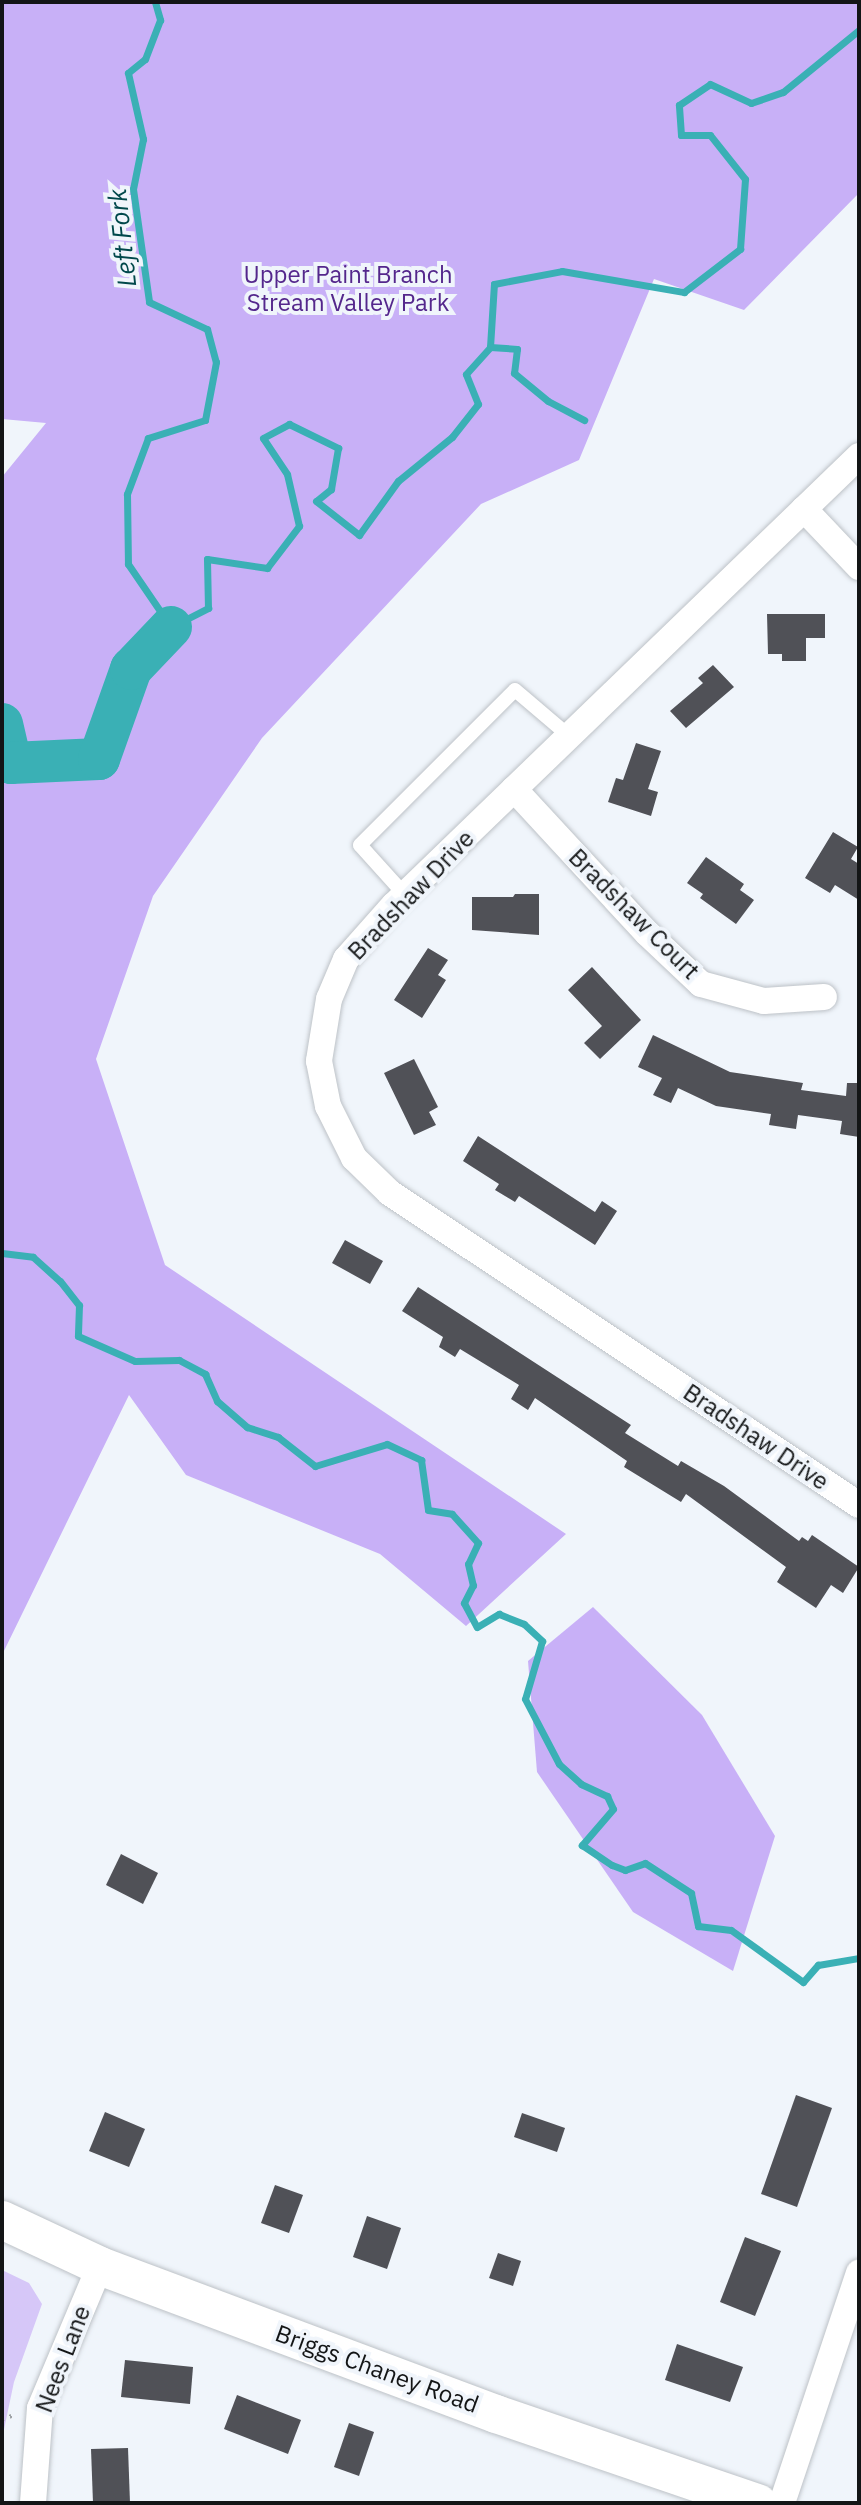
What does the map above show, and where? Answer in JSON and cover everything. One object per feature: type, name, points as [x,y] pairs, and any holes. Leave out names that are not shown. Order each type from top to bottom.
[{"type":"main road","name":"Briggs Chaney Road","points":[[2,2220],[100,2266],[496,2414],[758,2503]]},
{"type":"street","name":"Bradshaw Drive","points":[[859,456],[405,895],[346,959],[329,999],[319,1061],[328,1106],[354,1158],[390,1193],[859,1505]]},
{"type":"street","points":[[804,509],[859,567]]},
{"type":"street","name":"Bradshaw Court","points":[[514,789],[647,933],[701,984],[764,1001],[824,997]]},
{"type":"street","name":"Nees Lane","points":[[33,2503],[40,2408],[100,2266]]},
{"type":"street","points":[[782,2503],[859,2273]]},
{"type":"lane","points":[[405,895],[360,845],[515,690],[569,736]]},
{"type":"shaded area","points":[[2,2270],[29,2283],[42,2304],[14,2382],[2,2439]]},
{"type":"green space","name":"Upper Paint Branch Stream Valley Park","points":[[2,2],[859,2],[859,193],[744,310],[654,279],[579,460],[481,504],[262,738],[153,896],[96,1059],[165,1265],[566,1534],[466,1626],[380,1554],[186,1475],[129,1395],[2,1655],[2,477],[46,423],[2,419]]},
{"type":"green space","points":[[593,1607],[702,1715],[775,1836],[733,1971],[633,1912],[537,1772],[528,1661]]},
{"type":"building","points":[[767,614],[825,614],[825,638],[806,638],[806,661],[782,661],[782,654],[768,654]]},
{"type":"building","points":[[713,665],[734,687],[686,728],[670,711],[703,683],[698,678]]},
{"type":"building","points":[[636,743],[661,751],[648,789],[658,792],[651,816],[608,802],[616,778],[623,780]]},
{"type":"building","points":[[833,832],[858,847],[851,859],[859,864],[859,900],[835,885],[830,893],[805,878]]},
{"type":"building","points":[[706,857],[744,884],[740,890],[754,900],[736,924],[700,898],[703,894],[687,883]]},
{"type":"building","points":[[515,894],[539,894],[539,935],[472,930],[472,897],[513,897]]},
{"type":"building","points":[[428,948],[448,960],[438,975],[446,980],[422,1018],[394,1000]]},
{"type":"building","points":[[592,967],[641,1020],[600,1059],[584,1043],[602,1026],[568,990]]},
{"type":"building","points":[[653,1035],[730,1072],[803,1083],[801,1090],[846,1096],[847,1083],[859,1083],[859,1137],[840,1134],[842,1121],[798,1115],[796,1129],[769,1125],[771,1114],[716,1106],[678,1088],[671,1103],[653,1095],[662,1078],[638,1067]]},
{"type":"building","points":[[414,1059],[438,1107],[429,1112],[436,1125],[414,1135],[384,1073]]},
{"type":"building","points":[[478,1136],[595,1212],[602,1201],[617,1211],[595,1245],[519,1196],[515,1202],[495,1190],[499,1184],[463,1161]]},
{"type":"building","points":[[345,1240],[383,1261],[370,1284],[332,1263]]},
{"type":"building","points":[[418,1287],[631,1425],[625,1433],[678,1466],[681,1461],[724,1486],[799,1541],[802,1537],[808,1541],[812,1535],[859,1567],[843,1593],[831,1585],[816,1608],[777,1582],[786,1567],[686,1494],[681,1502],[624,1467],[627,1461],[535,1398],[528,1410],[511,1399],[519,1385],[460,1349],[455,1357],[439,1347],[443,1337],[402,1311]]},
{"type":"building","points":[[121,1854],[158,1873],[143,1904],[106,1885]]},
{"type":"building","points":[[796,2095],[832,2108],[797,2207],[761,2194]]},
{"type":"building","points":[[105,2112],[145,2129],[129,2167],[89,2151]]},
{"type":"building","points":[[522,2113],[565,2128],[557,2152],[514,2137]]},
{"type":"building","points":[[275,2185],[303,2195],[289,2233],[261,2223]]},
{"type":"building","points":[[367,2216],[401,2228],[387,2269],[353,2257]]},
{"type":"building","points":[[745,2237],[781,2251],[755,2316],[720,2302]]},
{"type":"building","points":[[498,2253],[521,2261],[513,2286],[489,2278]]},
{"type":"building","points":[[677,2344],[743,2367],[730,2402],[665,2380]]},
{"type":"building","points":[[125,2360],[193,2367],[190,2404],[121,2397]]},
{"type":"building","points":[[237,2395],[301,2420],[288,2454],[224,2429]]},
{"type":"building","points":[[349,2423],[374,2432],[359,2476],[334,2467]]},
{"type":"building","points":[[128,2448],[130,2503],[93,2503],[91,2449]]},
{"type":"waterway","name":"Left Fork","points":[[155,2],[160,20],[145,59],[128,73],[143,139],[133,189],[149,302],[207,329],[216,362],[205,420],[148,438],[127,494],[128,564],[171,627],[208,608],[207,559],[267,568],[299,526],[287,474],[263,438],[289,424],[338,448],[331,489],[316,501],[359,535],[398,481],[452,437],[478,404],[466,374],[490,347],[494,284],[562,271],[684,292],[740,249],[745,179],[710,135],[681,135],[679,105],[710,84],[751,103],[783,92],[859,30]]},
{"type":"waterway","points":[[490,347],[517,349],[514,373],[548,401],[584,420]]},
{"type":"waterway","points":[[2,724],[11,763],[99,759],[131,669],[171,627]]},
{"type":"waterway","points":[[2,1253],[33,1257],[60,1281],[79,1305],[78,1336],[135,1361],[179,1360],[205,1374],[217,1401],[247,1427],[278,1437],[315,1466],[387,1444],[421,1460],[428,1510],[452,1514],[478,1543],[468,1564],[473,1585],[464,1603],[477,1627],[499,1614],[524,1624],[542,1641],[525,1699],[559,1764],[581,1784],[607,1796],[613,1809],[582,1845],[625,1870],[645,1863],[691,1893],[698,1926],[731,1930],[803,1982],[818,1965],[859,1958]]}]
